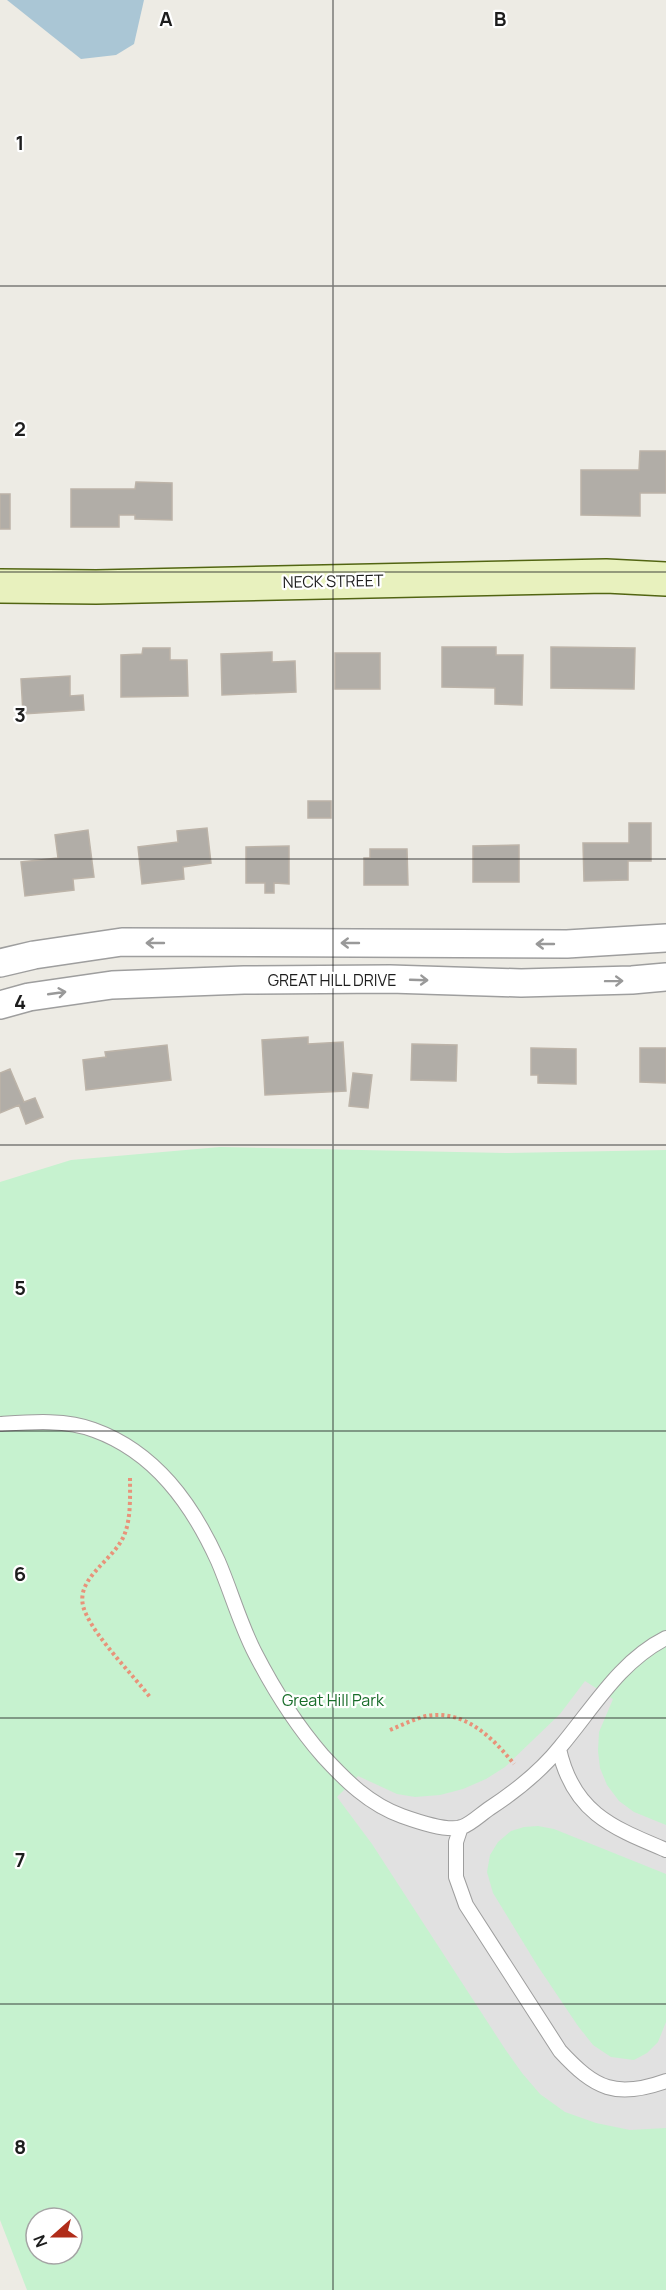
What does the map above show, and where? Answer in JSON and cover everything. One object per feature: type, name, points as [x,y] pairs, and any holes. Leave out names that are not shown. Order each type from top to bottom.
[{"type":"street","name":"NECK STREET","points":[[0,586],[96,587],[606,576],[666,579]]},
{"type":"street","points":[[0,963],[34,955],[122,942],[567,944],[666,938]]},
{"type":"street","name":"GREAT HILL DRIVE","points":[[0,1005],[29,997],[112,985],[244,980],[390,979],[521,983],[666,977]]},
{"type":"lane","points":[[0,1424],[58,1423],[94,1429],[136,1452],[167,1478],[193,1513],[218,1561],[255,1652],[282,1703],[314,1746],[346,1782],[377,1804],[418,1822],[461,1827],[511,1794],[559,1749],[620,1672],[651,1646],[666,1638]]},
{"type":"lane","points":[[559,1749],[564,1770],[575,1792],[595,1814],[620,1831],[666,1850]]},
{"type":"lane","points":[[461,1827],[456,1842],[456,1877],[466,1905],[560,2051],[576,2068],[598,2085],[622,2091],[666,2082]]},
{"type":"path","points":[[136,1452],[130,1477],[126,1532],[109,1558],[86,1583],[81,1598],[84,1612],[92,1627],[150,1697]]},
{"type":"path","points":[[390,1730],[427,1716],[448,1715],[473,1724],[491,1736],[527,1781]]},
{"type":"green space","name":"Great Hill Park","points":[[220,1147],[505,1153],[666,1150],[666,2290],[27,2290],[0,2220],[0,1182],[71,1160]]},
{"type":"shaded area","points":[[585,1681],[613,1699],[599,1732],[600,1768],[607,1785],[619,1801],[634,1812],[666,1825],[666,1874],[554,1829],[538,1826],[511,1831],[498,1842],[490,1855],[487,1872],[493,1893],[537,1965],[593,2045],[611,2057],[634,2060],[647,2053],[658,2042],[666,2022],[666,2128],[630,2130],[596,2123],[565,2112],[540,2094],[505,2049],[372,1844],[337,1797],[358,1776],[397,1794],[415,1797],[440,1795],[463,1789],[486,1779],[505,1767],[560,1714]]},
{"type":"water","points":[[7,0],[144,0],[134,44],[116,55],[81,59]]},
{"type":"building","points":[[640,451],[666,451],[666,493],[640,493],[640,516],[581,515],[581,470],[639,470]]},
{"type":"building","points":[[136,482],[172,483],[172,520],[135,519],[135,515],[119,515],[119,527],[71,527],[71,489],[135,489]]},
{"type":"building","points":[[0,494],[10,494],[10,529],[0,529]]},
{"type":"building","points":[[442,647],[496,647],[496,655],[523,655],[522,705],[495,704],[495,688],[442,687]]},
{"type":"building","points":[[551,647],[635,648],[634,689],[551,688]]},
{"type":"building","points":[[143,648],[170,648],[170,660],[187,660],[188,696],[121,697],[121,655],[142,654]]},
{"type":"building","points":[[272,652],[272,662],[295,661],[296,692],[222,695],[221,654]]},
{"type":"building","points":[[335,653],[380,653],[380,689],[335,689]]},
{"type":"building","points":[[70,676],[70,696],[83,695],[84,710],[23,714],[21,679]]},
{"type":"building","points":[[308,801],[331,801],[331,818],[308,818]]},
{"type":"building","points":[[629,823],[651,823],[651,861],[628,861],[628,880],[584,881],[583,843],[629,843]]},
{"type":"building","points":[[207,828],[211,863],[183,867],[184,879],[142,884],[138,847],[178,842],[177,831]]},
{"type":"building","points":[[88,830],[94,877],[73,879],[74,890],[25,896],[21,862],[58,858],[55,835]]},
{"type":"building","points":[[519,845],[519,882],[473,882],[473,846]]},
{"type":"building","points":[[289,846],[289,884],[274,883],[274,893],[265,893],[265,883],[246,883],[246,847]]},
{"type":"building","points":[[370,849],[407,849],[408,885],[364,885],[364,858],[370,858]]},
{"type":"building","points":[[308,1037],[308,1044],[343,1042],[346,1091],[265,1095],[262,1040]]},
{"type":"building","points":[[412,1044],[457,1045],[456,1081],[411,1080]]},
{"type":"building","points":[[167,1045],[171,1080],[86,1090],[83,1060],[106,1057],[105,1052]]},
{"type":"building","points":[[531,1048],[576,1049],[576,1084],[538,1083],[538,1075],[531,1075]]},
{"type":"building","points":[[640,1048],[666,1048],[666,1083],[640,1082]]},
{"type":"building","points":[[10,1069],[24,1102],[35,1098],[43,1117],[26,1124],[19,1105],[0,1113],[0,1073]]},
{"type":"building","points":[[353,1073],[372,1075],[368,1108],[349,1106]]}]
